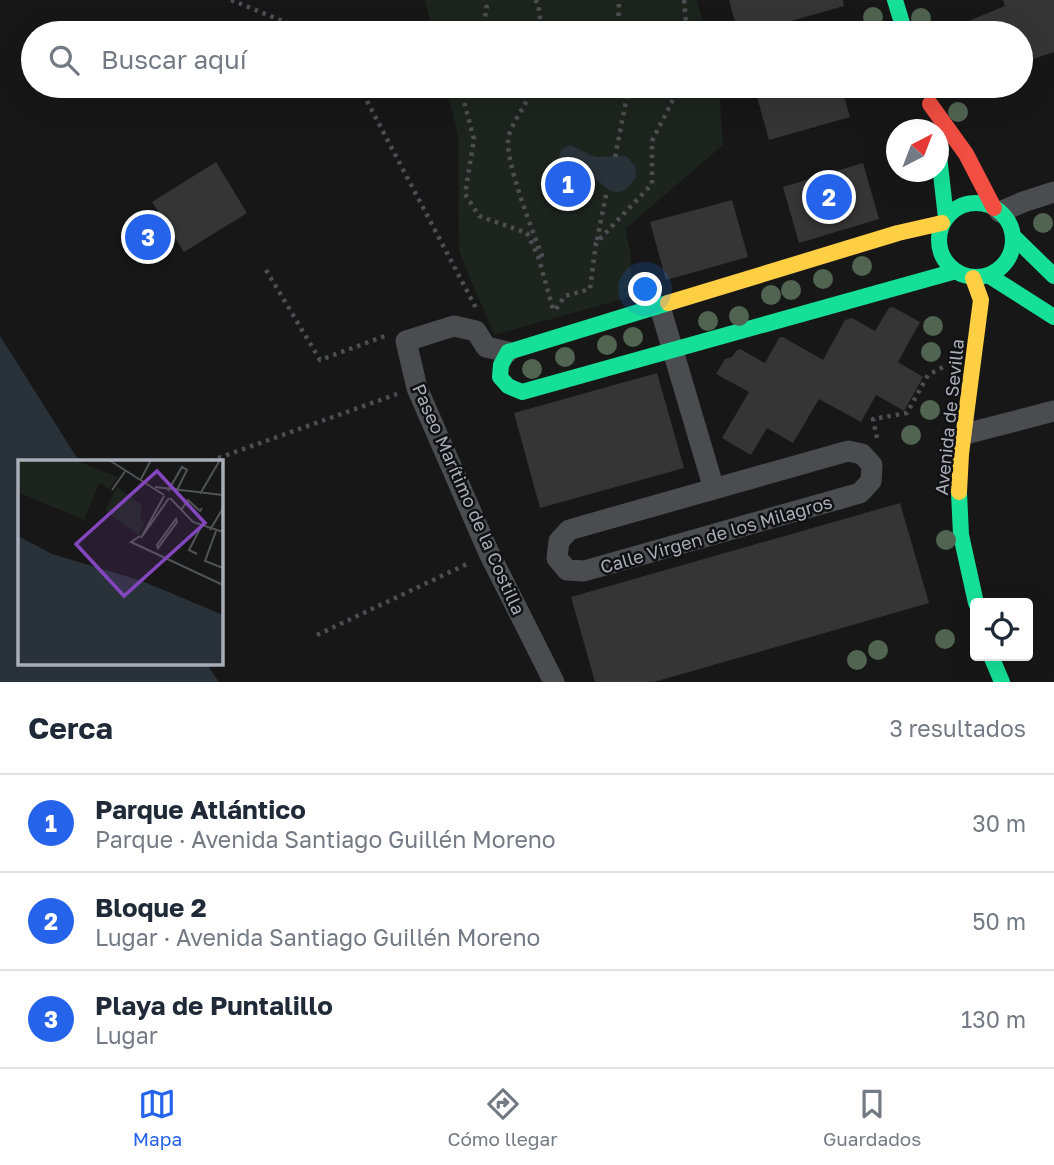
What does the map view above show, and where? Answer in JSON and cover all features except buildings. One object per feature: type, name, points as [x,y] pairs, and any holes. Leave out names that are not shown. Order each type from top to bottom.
[{"type":"street","points":[[895,0],[901,21]]},
{"type":"street","points":[[928,98],[932,119]]},
{"type":"street","points":[[930,104],[950,128],[997,210],[1006,219],[1013,236],[1052,270]]},
{"type":"street","points":[[941,182],[944,221],[939,236],[940,249],[946,262],[956,271]]},
{"type":"street","points":[[406,341],[454,326],[476,331],[486,347],[508,352],[944,221],[957,208],[972,203],[997,210],[1054,192]]},
{"type":"street","points":[[981,276],[999,269],[1007,260],[1013,236]]},
{"type":"street","points":[[508,352],[501,365],[500,377],[508,386],[522,392],[956,271],[981,276],[1054,317]]},
{"type":"street","name":"Avenida de Sevilla","points":[[975,598],[961,535],[961,454],[981,300],[981,276]]},
{"type":"street","points":[[660,307],[714,489]]},
{"type":"street","name":"Paseo Marítimo de la Costilla","points":[[406,341],[417,388],[489,553],[554,682]]},
{"type":"street","points":[[965,433],[1054,411]]},
{"type":"street","name":"Calle Virgen de los Milagros","points":[[848,451],[862,454],[872,466],[872,481],[860,493],[584,571],[567,569],[557,558],[559,541],[569,530],[714,489],[848,451]]},
{"type":"street","points":[[994,661],[1001,682]]},
{"type":"path","points":[[232,0],[283,21]]},
{"type":"path","points":[[484,0],[487,8],[484,21]]},
{"type":"path","points":[[535,0],[538,3],[540,21]]},
{"type":"path","points":[[618,21],[619,0]]},
{"type":"path","points":[[684,0],[686,21]]},
{"type":"path","points":[[365,98],[480,315]]},
{"type":"path","points":[[463,98],[474,139],[465,194],[479,216],[527,233],[541,267],[554,313],[565,296],[590,289],[607,190]]},
{"type":"path","points":[[529,98],[508,137],[515,181],[544,261]]},
{"type":"path","points":[[615,156],[627,98]]},
{"type":"path","points":[[596,243],[652,184],[652,141],[674,98]]},
{"type":"path","points":[[266,270],[320,360],[387,335],[406,341]]},
{"type":"path","points":[[878,441],[873,419],[907,413],[928,375],[947,365],[956,365]]},
{"type":"path","points":[[214,460],[417,388]]},
{"type":"path","points":[[317,635],[489,553]]},
{"type":"shaded area","points":[[425,0],[697,0],[703,21],[430,21]]},
{"type":"shaded area","points":[[449,98],[720,98],[723,145],[625,229],[631,255],[630,297],[494,335],[459,251],[458,136]]},
{"type":"shaded area","points":[[570,145],[595,157],[626,156],[635,166],[636,177],[626,189],[617,192],[607,189],[596,179],[573,182],[565,176],[559,164],[561,150]]},
{"type":"shaded area","points":[[0,336],[78,460],[18,460],[18,664],[207,664],[219,682],[0,682]]},
{"type":"traffic: fast","points":[[895,0],[901,21]]},
{"type":"traffic: fast","points":[[942,182],[946,218]]},
{"type":"traffic: fast","points":[[976,203],[997,209],[1007,219],[1013,240],[1007,261],[997,271],[976,277],[955,271],[945,261],[939,240],[945,219],[955,209],[976,203]]},
{"type":"traffic: fast","points":[[1013,236],[1054,276]]},
{"type":"traffic: fast","points":[[668,303],[508,352],[501,365],[500,377],[508,386],[522,392],[956,271]]},
{"type":"traffic: fast","points":[[988,275],[1054,317]]},
{"type":"traffic: fast","points":[[959,492],[961,535],[975,598]]},
{"type":"traffic: fast","points":[[993,661],[1002,682]]},
{"type":"traffic: slow","points":[[668,303],[898,233],[942,223]]},
{"type":"traffic: slow","points":[[959,492],[961,454],[981,300],[973,278]]},
{"type":"traffic: jam","points":[[930,104],[966,154],[994,208]]},
{"type":"place","name":"Parque Atlántico","points":[[568,184]]},
{"type":"place","name":"Bloque 2","points":[[829,197]]},
{"type":"place","name":"Playa de Puntalillo","points":[[148,237]]}]
